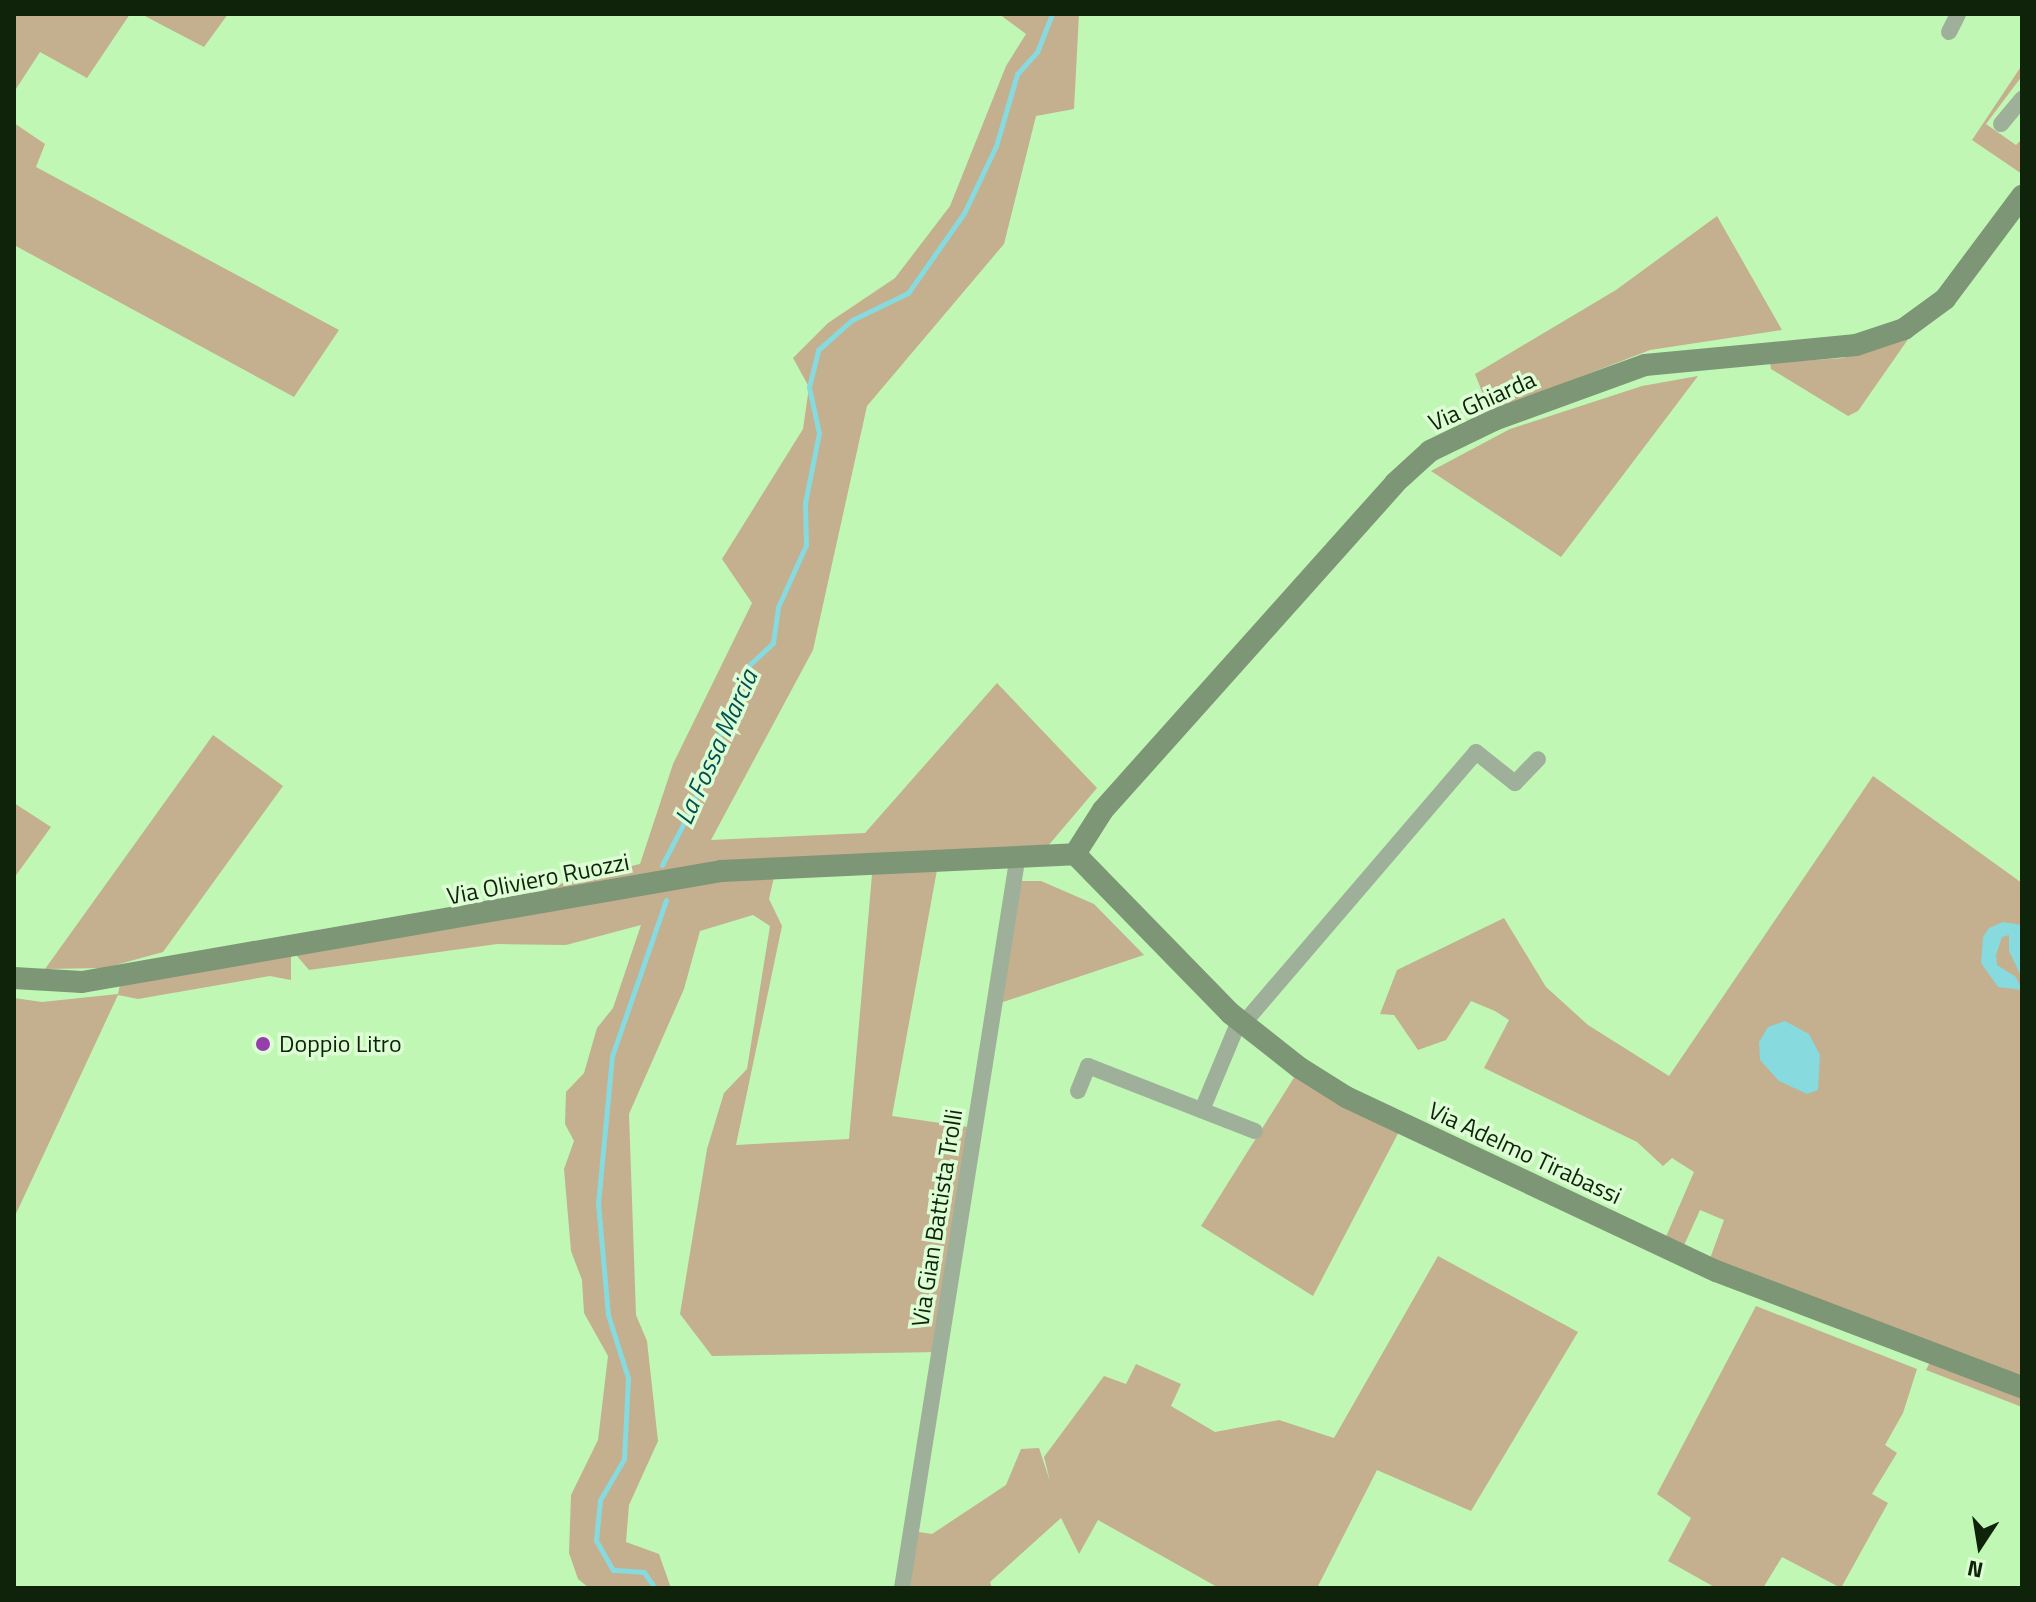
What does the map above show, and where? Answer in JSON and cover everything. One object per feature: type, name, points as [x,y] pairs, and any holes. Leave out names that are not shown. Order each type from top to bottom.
[{"type":"street","points":[[1949,32],[1958,14]]},
{"type":"street","points":[[2001,124],[2022,99]]},
{"type":"street","name":"Via Ghiarda","points":[[1075,854],[1103,810],[1373,506],[1430,451],[1494,420],[1645,365],[1856,345],[1904,329],[1945,299],[2022,196]]},
{"type":"street","points":[[1202,1110],[1241,1022],[1476,752],[1515,783],[1538,759]]},
{"type":"street","name":"Via Oliviero Ruozzi","points":[[14,978],[82,982],[721,871],[1075,854]]},
{"type":"street","name":"Via Adelmo Tirabassi","points":[[1075,854],[1241,1022],[1346,1097],[1614,1224],[1786,1300],[2022,1387]]},
{"type":"street","name":"Via Gian Battista Trolli","points":[[902,1588],[1018,855]]},
{"type":"street","points":[[1078,1091],[1088,1066],[1255,1131]]},
{"type":"shaded area","points":[[14,14],[130,14],[87,78],[40,52],[14,92]]},
{"type":"shaded area","points":[[141,14],[228,14],[204,47]]},
{"type":"shaded area","points":[[999,14],[1079,14],[1074,109],[1036,116],[1004,244],[867,406],[813,650],[711,840],[865,833],[997,683],[1097,788],[1042,853],[939,859],[892,1116],[975,1128],[940,1352],[712,1356],[680,1314],[707,1149],[724,1093],[747,1069],[770,926],[753,915],[700,931],[684,989],[629,1114],[636,1315],[647,1341],[658,1441],[629,1505],[626,1542],[659,1554],[671,1588],[589,1588],[578,1579],[569,1553],[571,1495],[598,1440],[608,1356],[584,1313],[582,1280],[571,1251],[564,1169],[574,1141],[565,1124],[566,1092],[584,1073],[597,1028],[613,1008],[641,925],[566,945],[497,944],[309,970],[291,949],[291,980],[270,976],[138,999],[118,995],[14,1218],[14,998],[42,1002],[118,994],[122,975],[498,910],[570,880],[640,864],[673,764],[752,603],[722,559],[803,429],[809,387],[793,358],[828,323],[895,278],[950,206],[1006,66],[1026,34]],"holes":[[[873,863],[849,1139],[736,1145],[782,926],[769,899],[776,868]]]},
{"type":"shaded area","points":[[2022,65],[2022,76],[1986,124],[2016,145],[2022,139],[2022,174],[1972,140]]},
{"type":"shaded area","points":[[14,123],[45,144],[36,167],[339,330],[294,397],[14,245]]},
{"type":"shaded area","points":[[1717,216],[1782,330],[1650,350],[1490,412],[1475,374],[1616,290]]},
{"type":"shaded area","points":[[1911,335],[1858,411],[1848,416],[1771,369],[1770,363],[1843,358]]},
{"type":"shaded area","points":[[1698,376],[1561,557],[1431,471],[1510,429],[1642,386]]},
{"type":"shaded area","points":[[213,735],[283,786],[163,952],[105,968],[45,969]]},
{"type":"shaded area","points":[[1873,776],[2022,883],[2022,1407],[1926,1370],[1933,1356],[1707,1267],[1724,1220],[1700,1210],[1680,1254],[1662,1246],[1694,1172],[1672,1158],[1663,1166],[1637,1142],[1484,1068],[1509,1020],[1495,1011],[1471,1001],[1446,1040],[1418,1050],[1394,1015],[1380,1014],[1397,970],[1504,918],[1546,987],[1588,1025],[1669,1076]]},
{"type":"shaded area","points":[[14,803],[51,827],[14,878]]},
{"type":"shaded area","points":[[1014,881],[1041,881],[1094,904],[1144,955],[994,1005]]},
{"type":"shaded area","points":[[1300,1068],[1403,1124],[1313,1296],[1201,1226]]},
{"type":"shaded area","points":[[1438,1256],[1578,1332],[1471,1511],[1377,1470],[1317,1588],[1219,1588],[1098,1520],[1079,1554],[1061,1518],[990,1582],[992,1588],[902,1588],[912,1531],[932,1534],[1006,1485],[1021,1449],[1039,1448],[1050,1481],[1044,1457],[1104,1376],[1126,1384],[1136,1364],[1181,1384],[1171,1406],[1215,1432],[1279,1420],[1334,1438]]},
{"type":"shaded area","points":[[1756,1306],[1917,1369],[1903,1413],[1885,1445],[1897,1453],[1872,1494],[1888,1503],[1841,1588],[1782,1557],[1763,1588],[1716,1588],[1668,1561],[1691,1518],[1657,1494]]},
{"type":"water","points":[[2003,922],[2022,925],[2022,978],[2009,951],[2009,935],[2002,937],[1996,955],[1997,965],[2016,977],[2022,990],[1998,987],[1981,963],[1983,937],[1989,928]]},
{"type":"water","points":[[1785,1021],[1809,1034],[1820,1055],[1818,1090],[1807,1094],[1779,1081],[1760,1060],[1759,1042],[1768,1027]]},
{"type":"waterway","name":"La Fossa Marcia","points":[[662,865],[689,813],[745,669],[773,643],[778,607],[806,545],[805,503],[819,433],[809,387],[818,350],[852,320],[908,293],[964,213],[996,146],[1017,74],[1037,52],[1052,14]]},
{"type":"waterway","name":"La Fossa Marcia","points":[[655,1588],[644,1572],[613,1570],[596,1540],[600,1500],[624,1459],[628,1378],[608,1315],[598,1204],[612,1056],[666,900]]},
{"type":"place","name":"Doppio Litro","points":[[263,1044]]}]
